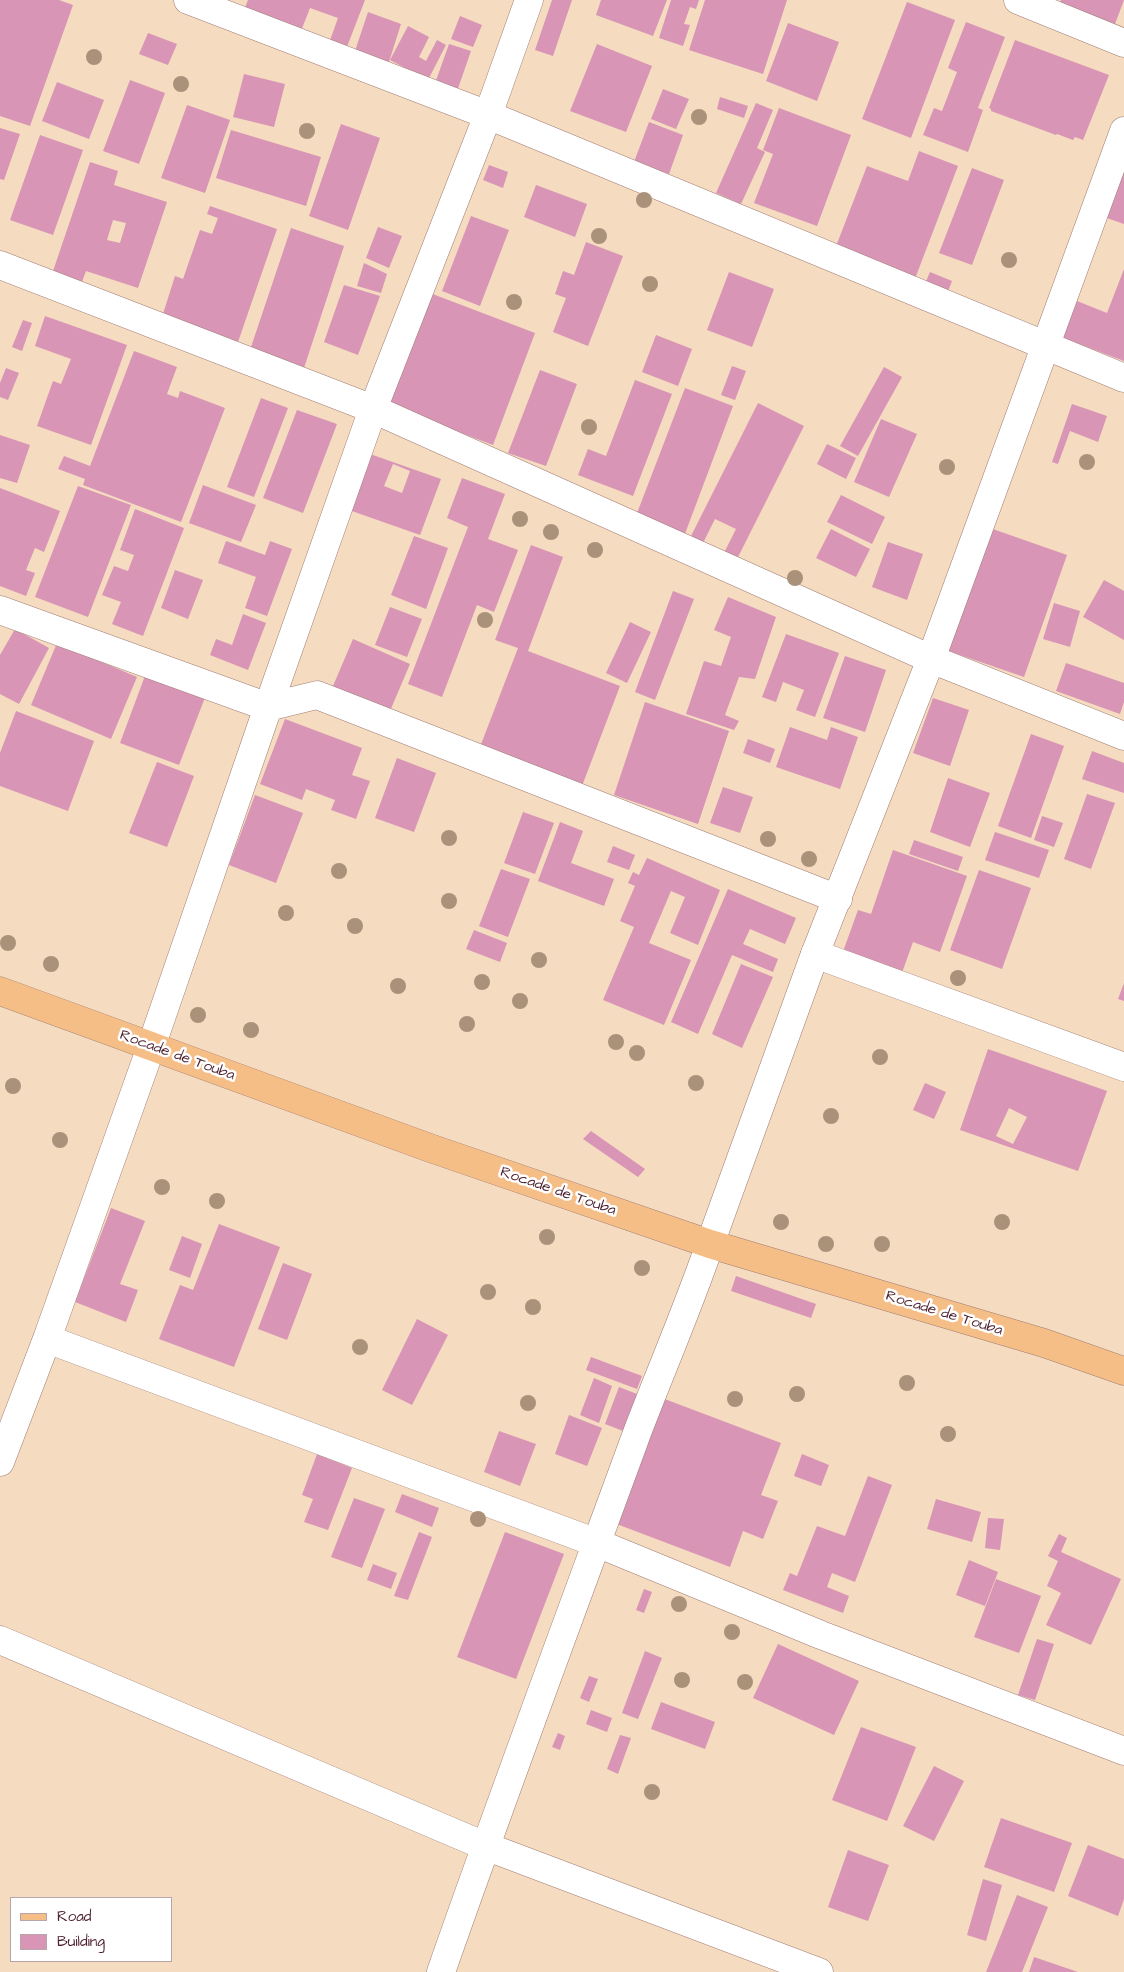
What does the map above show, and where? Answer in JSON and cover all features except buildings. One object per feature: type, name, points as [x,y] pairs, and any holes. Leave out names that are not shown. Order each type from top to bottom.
[{"type":"main road","name":"Rocade de Touba","points":[[0,991],[430,1148],[710,1244],[1044,1343],[1124,1371]]},
{"type":"street","points":[[188,0],[488,115],[1124,378]]},
{"type":"street","points":[[0,1462],[47,1339],[151,1047],[373,409],[488,115],[529,0]]},
{"type":"street","points":[[1018,0],[1124,43]]},
{"type":"street","points":[[441,1972],[485,1846],[652,1392],[690,1302],[815,954],[931,659],[1124,131]]},
{"type":"street","points":[[0,265],[373,409],[931,659],[1124,736]]},
{"type":"street","points":[[0,610],[268,707],[317,694],[838,899]]},
{"type":"street","points":[[815,954],[1124,1067]]},
{"type":"street","points":[[47,1339],[597,1543],[821,1635],[1124,1751]]},
{"type":"street","points":[[0,1640],[485,1846],[819,1972]]}]
